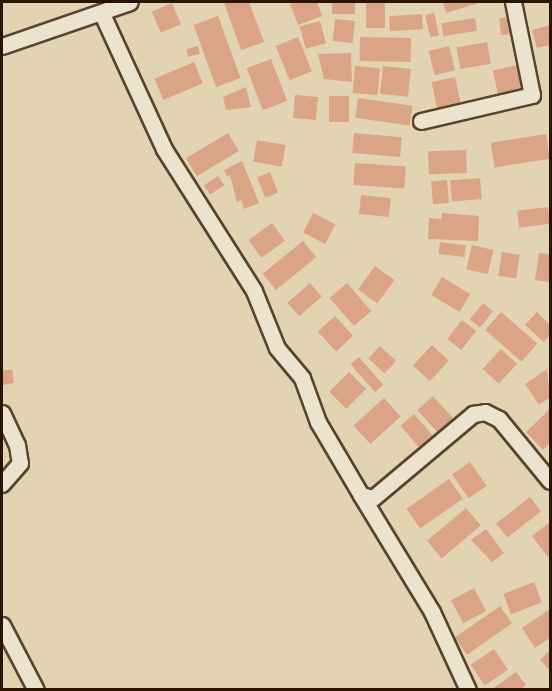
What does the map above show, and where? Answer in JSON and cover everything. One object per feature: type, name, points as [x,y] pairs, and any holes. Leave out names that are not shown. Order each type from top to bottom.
[{"type":"street","points":[[2,46],[90,10],[130,2]]},
{"type":"street","points":[[421,121],[532,95],[513,2]]},
{"type":"street","points":[[90,10],[164,149],[254,291],[277,348],[302,378],[318,422],[432,612],[468,690]]},
{"type":"street","points":[[361,495],[373,498],[474,414],[485,412],[499,419],[550,481]]},
{"type":"street","points":[[2,413],[17,445],[20,462],[2,484]]},
{"type":"street","points":[[2,625],[36,690]]},
{"type":"building","points":[[249,2],[264,42],[241,50],[224,3]]},
{"type":"building","points":[[317,2],[322,16],[298,25],[290,4]]},
{"type":"building","points":[[332,2],[355,2],[355,14],[332,14]]},
{"type":"building","points":[[366,2],[385,2],[385,28],[366,28]]},
{"type":"building","points":[[443,2],[482,2],[446,13]]},
{"type":"building","points":[[172,3],[181,24],[161,33],[152,12]]},
{"type":"building","points":[[434,13],[439,35],[430,37],[425,15]]},
{"type":"building","points":[[422,14],[423,29],[390,31],[389,16]]},
{"type":"building","points":[[218,16],[241,78],[216,87],[194,25]]},
{"type":"building","points":[[510,17],[512,34],[501,35],[499,18]]},
{"type":"building","points":[[475,18],[477,31],[443,36],[441,23]]},
{"type":"building","points":[[335,19],[355,21],[353,43],[333,41]]},
{"type":"building","points":[[320,21],[326,43],[306,49],[300,26]]},
{"type":"building","points":[[550,25],[550,45],[537,48],[532,30]]},
{"type":"building","points":[[298,37],[312,71],[290,80],[276,46]]},
{"type":"building","points":[[360,37],[411,38],[411,62],[360,61]]},
{"type":"building","points":[[487,42],[491,64],[460,69],[456,47]]},
{"type":"building","points":[[198,46],[200,54],[188,57],[186,49]]},
{"type":"building","points":[[449,46],[455,70],[435,75],[429,51]]},
{"type":"building","points":[[351,53],[352,82],[324,79],[318,54]]},
{"type":"building","points":[[271,59],[287,101],[263,110],[247,68]]},
{"type":"building","points":[[194,62],[203,83],[163,100],[154,79]]},
{"type":"building","points":[[517,65],[523,91],[499,97],[493,71]]},
{"type":"building","points":[[355,66],[380,68],[378,95],[353,93]]},
{"type":"building","points":[[383,66],[411,69],[408,97],[380,94]]},
{"type":"building","points":[[455,77],[461,106],[438,111],[432,82]]},
{"type":"building","points":[[246,87],[251,107],[226,110],[223,97]]},
{"type":"building","points":[[295,95],[318,97],[316,120],[293,118]]},
{"type":"building","points":[[329,96],[349,96],[349,122],[329,122]]},
{"type":"building","points":[[358,98],[412,106],[410,125],[355,118]]},
{"type":"building","points":[[228,133],[239,151],[197,176],[186,158]]},
{"type":"building","points":[[354,133],[402,137],[400,157],[352,153]]},
{"type":"building","points":[[546,134],[550,159],[495,167],[491,143]]},
{"type":"building","points":[[257,140],[286,145],[282,167],[253,162]]},
{"type":"building","points":[[466,150],[467,173],[429,174],[428,151]]},
{"type":"building","points":[[242,161],[259,203],[244,209],[241,200],[237,202],[230,175],[227,177],[224,170]]},
{"type":"building","points":[[355,163],[406,167],[404,189],[353,185]]},
{"type":"building","points":[[270,172],[278,192],[265,198],[257,177]]},
{"type":"building","points":[[218,176],[224,185],[210,195],[204,186]]},
{"type":"building","points":[[480,178],[482,199],[452,202],[450,181]]},
{"type":"building","points":[[447,180],[449,203],[433,204],[431,181]]},
{"type":"building","points":[[361,195],[391,198],[389,217],[359,214]]},
{"type":"building","points":[[548,207],[550,224],[519,228],[517,211]]},
{"type":"building","points":[[313,213],[335,224],[325,244],[303,233]]},
{"type":"building","points":[[442,213],[479,216],[478,241],[428,239],[429,218],[441,219]]},
{"type":"building","points":[[272,223],[285,241],[261,258],[249,240]]},
{"type":"building","points":[[303,241],[316,257],[276,290],[263,274]]},
{"type":"building","points":[[440,242],[466,245],[464,257],[439,254]]},
{"type":"building","points":[[472,245],[493,250],[488,274],[466,269]]},
{"type":"building","points":[[502,252],[520,255],[516,279],[498,276]]},
{"type":"building","points":[[539,253],[550,254],[549,282],[535,280]]},
{"type":"building","points":[[375,266],[394,280],[377,304],[358,289]]},
{"type":"building","points":[[442,277],[470,294],[459,312],[431,295]]},
{"type":"building","points":[[310,283],[322,297],[299,316],[287,303]]},
{"type":"building","points":[[347,283],[371,311],[354,326],[330,298]]},
{"type":"building","points":[[483,303],[493,311],[480,328],[470,319]]},
{"type":"building","points":[[501,312],[537,343],[521,362],[485,330]]},
{"type":"building","points":[[537,312],[550,325],[550,335],[544,342],[525,325]]},
{"type":"building","points":[[335,316],[353,336],[336,351],[318,331]]},
{"type":"building","points":[[462,320],[476,331],[461,350],[447,339]]},
{"type":"building","points":[[432,345],[449,361],[430,381],[413,365]]},
{"type":"building","points":[[380,346],[396,361],[384,373],[368,358]]},
{"type":"building","points":[[501,349],[517,364],[499,384],[483,369]]},
{"type":"building","points":[[359,357],[383,385],[375,392],[351,364]]},
{"type":"building","points":[[12,369],[14,383],[3,385],[2,371]]},
{"type":"building","points":[[547,369],[550,397],[539,405],[525,384]]},
{"type":"building","points":[[349,372],[366,389],[346,409],[329,392]]},
{"type":"building","points":[[433,396],[454,419],[438,433],[417,410]]},
{"type":"building","points":[[384,398],[401,417],[370,444],[354,425]]},
{"type":"building","points":[[550,409],[550,443],[543,450],[526,432]]},
{"type":"building","points":[[414,414],[432,435],[419,447],[400,426]]},
{"type":"building","points":[[470,462],[487,486],[469,498],[452,475]]},
{"type":"building","points":[[449,479],[463,499],[420,528],[406,509]]},
{"type":"building","points":[[530,497],[541,511],[507,538],[496,523]]},
{"type":"building","points":[[466,508],[481,526],[442,558],[427,541]]},
{"type":"building","points":[[550,522],[550,555],[548,557],[532,536]]},
{"type":"building","points":[[486,529],[504,553],[492,562],[471,540]]},
{"type":"building","points":[[534,582],[542,603],[511,614],[503,594]]},
{"type":"building","points":[[474,588],[486,611],[463,623],[451,600]]},
{"type":"building","points":[[500,606],[512,623],[467,655],[455,638]]},
{"type":"building","points":[[550,609],[550,638],[535,648],[522,628]]},
{"type":"building","points":[[494,649],[508,670],[485,685],[471,665]]},
{"type":"building","points":[[550,650],[550,671],[540,660]]},
{"type":"building","points":[[516,672],[526,685],[521,690],[491,690]]}]
